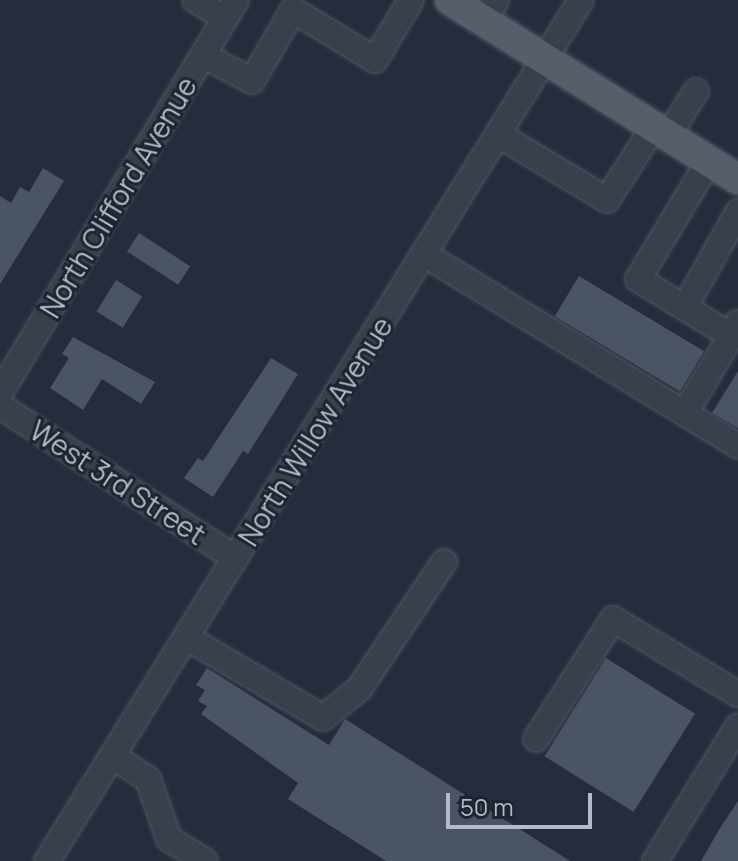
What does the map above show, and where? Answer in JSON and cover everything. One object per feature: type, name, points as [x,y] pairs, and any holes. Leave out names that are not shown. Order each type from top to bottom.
[{"type":"main road","points":[[450,0],[490,10],[545,59],[738,179]]},
{"type":"street","points":[[195,0],[230,9]]},
{"type":"street","points":[[203,55],[252,81],[293,10],[375,60],[411,0]]},
{"type":"street","name":"North Willow Avenue","points":[[47,861],[581,0]]},
{"type":"street","name":"North Clifford Avenue","points":[[0,393],[230,9]]},
{"type":"street","points":[[499,135],[607,200],[696,91]]},
{"type":"street","points":[[685,413],[734,329],[685,307],[638,279],[709,161]]},
{"type":"street","points":[[685,307],[738,212]]},
{"type":"street","points":[[424,254],[738,446]]},
{"type":"street","name":"West 3rd Street","points":[[0,406],[235,558]]},
{"type":"street","points":[[186,637],[323,718],[359,689],[444,562]]},
{"type":"street","points":[[536,739],[613,619],[738,694]]},
{"type":"street","points":[[655,861],[738,726]]},
{"type":"street","points":[[112,756],[148,779],[169,839],[205,861]]},
{"type":"building","points":[[43,168],[64,181],[0,284],[0,196],[11,203],[20,187],[29,192]]},
{"type":"building","points":[[139,233],[190,266],[178,285],[127,251]]},
{"type":"building","points":[[579,276],[704,351],[680,391],[555,316]]},
{"type":"building","points":[[116,280],[142,296],[123,328],[96,311]]},
{"type":"building","points":[[73,337],[155,382],[141,404],[102,379],[83,410],[50,388],[69,358],[62,354]]},
{"type":"building","points":[[271,358],[298,374],[248,454],[243,451],[213,497],[184,478],[198,458],[203,461]]},
{"type":"building","points":[[738,371],[738,428],[712,413]]},
{"type":"building","points":[[606,658],[695,714],[634,812],[545,756]]},
{"type":"building","points":[[207,668],[329,745],[345,719],[570,861],[386,861],[288,799],[298,783],[201,714],[207,706],[198,701],[205,690],[196,685]]},
{"type":"building","points":[[738,801],[738,861],[701,861],[720,828]]}]
